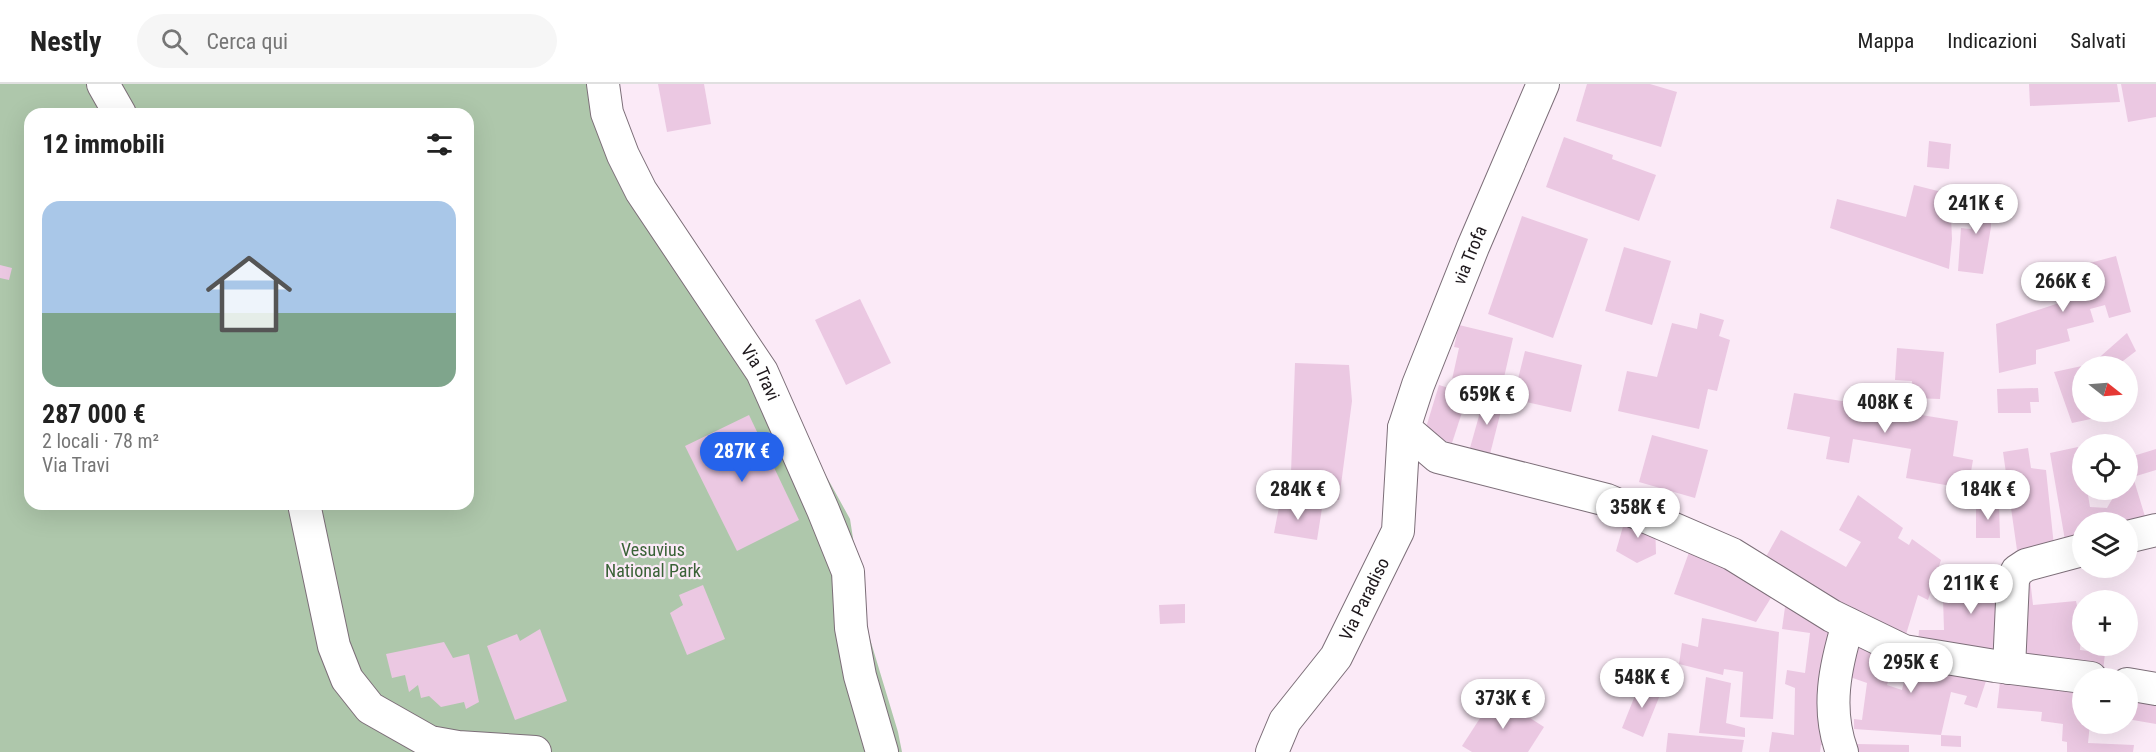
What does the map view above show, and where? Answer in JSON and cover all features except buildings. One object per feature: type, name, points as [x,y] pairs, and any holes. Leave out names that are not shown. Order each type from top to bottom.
[{"type":"street","points":[[103,84],[117,108]]},
{"type":"street","name":"Via Travi","points":[[603,84],[607,113],[623,155],[637,182],[762,372],[823,510],[848,572],[852,628],[860,676],[882,752]]},
{"type":"street","name":"via Trofa","points":[[1404,428],[1473,247],[1543,84]]},
{"type":"street","points":[[1404,428],[1438,457],[1607,500],[1731,554],[1848,624],[1904,651],[2072,676]]},
{"type":"street","name":"Via Paradiso","points":[[1268,751],[1285,721],[1336,657],[1398,531],[1404,428]]},
{"type":"street","points":[[305,510],[334,646],[346,679],[370,708],[430,742],[458,747],[535,752]]},
{"type":"street","points":[[2138,534],[2156,530]]},
{"type":"street","points":[[2009,668],[2013,580],[2017,571],[2026,565],[2072,553]]},
{"type":"street","points":[[1842,752],[1832,706],[1836,662],[1848,624]]},
{"type":"street","points":[[2138,686],[2156,689]]},
{"type":"green space","name":"Vesuvius National Park","points":[[0,84],[607,84],[614,143],[745,329],[850,519],[867,629],[902,752],[0,752]]}]
